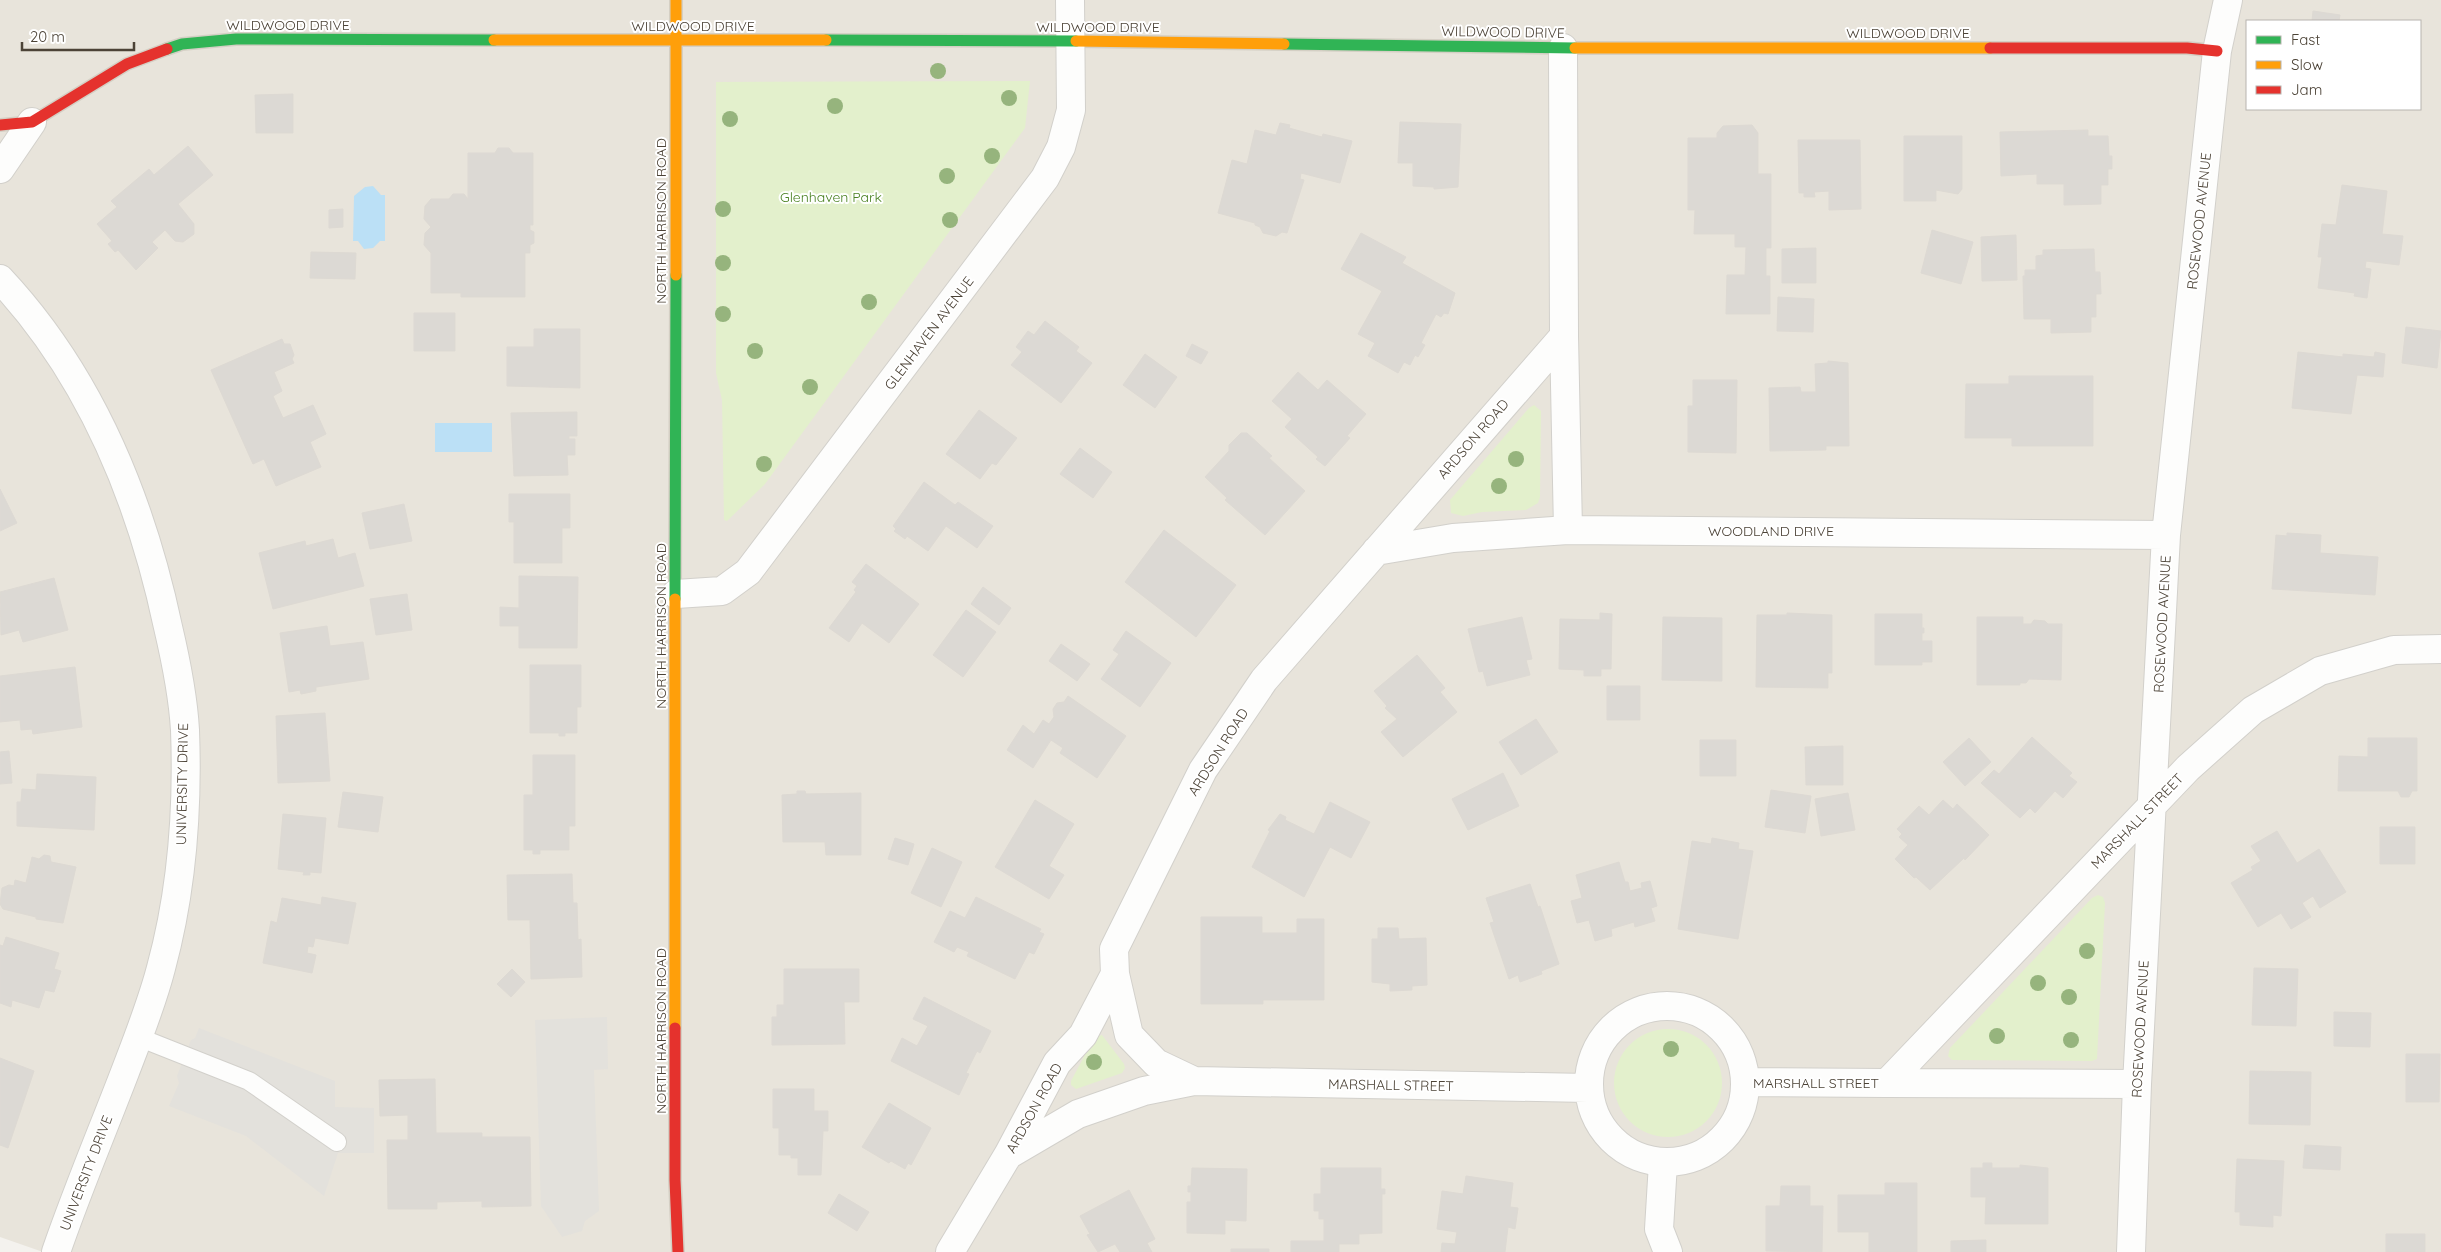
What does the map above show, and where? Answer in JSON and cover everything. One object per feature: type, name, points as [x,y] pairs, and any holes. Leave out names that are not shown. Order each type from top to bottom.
[{"type":"street","name":"NORTH HARRISON ROAD","points":[[676,0],[675,1180],[678,1252]]},
{"type":"street","name":"GLENHAVEN AVENUE","points":[[676,594],[722,590],[748,572],[1045,178],[1061,147],[1072,110],[1070,0]]},
{"type":"street","name":"ROSEWOOD AVENUE","points":[[2132,1252],[2137,1084],[2166,534],[2217,51],[2228,0]]},
{"type":"street","name":"WILDWOOD DRIVE","points":[[0,125],[32,122],[127,64],[182,44],[236,39],[1071,41],[1563,48],[2187,48],[2217,51]]},
{"type":"street","points":[[1563,48],[1564,336],[1568,530]]},
{"type":"street","points":[[0,169],[32,122]]},
{"type":"street","name":"UNIVERSITY DRIVE","points":[[0,279],[27,308],[75,378],[113,451],[143,532],[162,597],[176,663],[185,729],[185,804],[179,888],[161,969],[138,1037],[56,1252]]},
{"type":"street","name":"ARDSON ROAD","points":[[950,1252],[1008,1155],[1057,1062],[1083,1035],[1115,974],[1114,949],[1204,770],[1264,680],[1564,336]]},
{"type":"street","name":"WOODLAND DRIVE","points":[[1376,551],[1453,538],[1568,530],[2166,534]]},
{"type":"street","name":"MARSHALL STREET","points":[[1887,1083],[2152,804],[2188,768],[2253,710],[2320,671],[2394,650],[2441,648]]},
{"type":"street","name":"MARSHALL STREET","points":[[1115,974],[1129,1035],[1156,1062],[1194,1081]]},
{"type":"street","name":"MARSHALL STREET","points":[[1675,1006],[1697,1012],[1717,1023],[1732,1040],[1742,1060],[1746,1082],[1742,1108],[1730,1131],[1712,1149],[1688,1160],[1663,1163],[1644,1160],[1626,1152],[1611,1140],[1599,1125],[1591,1107],[1588,1088],[1590,1066],[1598,1044],[1612,1026],[1631,1014],[1653,1007],[1675,1006]]},
{"type":"street","name":"MARSHALL STREET","points":[[1008,1155],[1078,1114],[1144,1090],[1194,1081],[1588,1088]]},
{"type":"street","name":"MARSHALL STREET","points":[[1746,1082],[2137,1084]]},
{"type":"street","points":[[1644,1252],[1663,1241],[1663,1163]]},
{"type":"lane","points":[[138,1037],[250,1081],[337,1142]]},
{"type":"shaded area","points":[[0,0],[2441,0],[2441,1252],[43,1252],[0,1237]]},
{"type":"shaded area","points":[[607,1017],[608,1069],[594,1070],[599,1211],[585,1221],[582,1231],[562,1237],[541,1206],[535,1020]]},
{"type":"shaded area","points":[[199,1028],[335,1081],[335,1107],[374,1108],[374,1153],[338,1153],[324,1196],[246,1136],[169,1106],[179,1083],[177,1076],[191,1040],[195,1038]]},
{"type":"green space","name":"Glenhaven Park","points":[[1030,81],[1025,128],[765,484],[727,521],[724,520],[722,400],[716,373],[716,82]]},
{"type":"green space","points":[[1534,405],[1541,411],[1540,497],[1538,503],[1526,510],[1482,512],[1463,516],[1451,513],[1450,500],[1529,408]]},
{"type":"green space","points":[[2098,895],[2103,897],[2105,903],[2097,1059],[2092,1061],[1952,1060],[1948,1056],[1950,1048],[2092,898]]},
{"type":"green space","points":[[1668,1029],[1689,1033],[1706,1045],[1718,1062],[1722,1083],[1718,1104],[1706,1121],[1689,1133],[1668,1137],[1647,1133],[1630,1121],[1618,1104],[1614,1083],[1618,1062],[1630,1045],[1647,1033]]},
{"type":"green space","points":[[1102,1035],[1125,1068],[1122,1073],[1076,1089],[1071,1085],[1071,1081],[1094,1038]]},
{"type":"water","points":[[373,186],[381,195],[385,195],[385,241],[380,241],[373,248],[364,249],[358,241],[353,241],[354,196],[365,187]]},
{"type":"water","points":[[435,423],[492,423],[492,452],[435,452]]},
{"type":"building","points":[[2313,11],[2340,15],[2339,20],[2312,20]]},
{"type":"building","points":[[293,94],[293,133],[256,133],[255,95]]},
{"type":"building","points":[[1400,122],[1461,124],[1458,187],[1434,189],[1434,187],[1413,186],[1413,163],[1398,163]]},
{"type":"building","points":[[1280,123],[1290,125],[1289,128],[1322,137],[1323,134],[1352,141],[1340,183],[1301,173],[1300,179],[1304,180],[1287,233],[1282,232],[1276,236],[1263,233],[1255,223],[1218,213],[1232,160],[1247,164],[1255,130],[1276,135]]},
{"type":"building","points":[[1752,125],[1758,133],[1758,174],[1771,174],[1771,248],[1766,248],[1766,276],[1770,276],[1770,314],[1726,314],[1727,275],[1745,275],[1746,247],[1735,247],[1735,234],[1694,234],[1695,210],[1688,210],[1688,138],[1717,138],[1717,133],[1723,126]]},
{"type":"building","points":[[2088,130],[2088,136],[2108,136],[2109,156],[2112,156],[2112,169],[2108,169],[2108,185],[2101,185],[2101,204],[2064,205],[2064,184],[2037,184],[2037,174],[2001,176],[2000,132]]},
{"type":"building","points":[[1904,136],[1962,136],[1962,189],[1958,194],[1936,190],[1936,201],[1904,201]]},
{"type":"building","points":[[1798,140],[1860,140],[1861,209],[1829,210],[1829,191],[1814,192],[1815,197],[1804,197],[1804,193],[1799,193]]},
{"type":"building","points":[[188,146],[213,175],[178,204],[194,224],[194,234],[183,242],[175,241],[165,230],[152,242],[158,248],[136,270],[118,250],[115,252],[108,244],[112,241],[97,224],[117,207],[111,201],[149,169],[154,175]]},
{"type":"building","points":[[498,148],[509,148],[513,153],[533,153],[533,225],[530,225],[530,230],[534,232],[534,243],[530,245],[530,253],[525,253],[525,297],[461,297],[461,293],[431,293],[431,253],[424,245],[425,233],[431,227],[424,219],[425,206],[431,199],[449,199],[453,194],[464,194],[468,199],[468,153],[495,153]]},
{"type":"building","points":[[2342,185],[2387,191],[2382,234],[2403,236],[2399,265],[2366,261],[2365,268],[2371,269],[2367,298],[2354,296],[2355,293],[2318,288],[2322,257],[2318,257],[2322,224],[2336,225]]},
{"type":"building","points":[[343,209],[343,227],[329,228],[329,210]]},
{"type":"building","points":[[1932,230],[1973,242],[1961,284],[1921,273]]},
{"type":"building","points":[[1361,233],[1406,257],[1402,263],[1455,293],[1448,314],[1444,313],[1441,317],[1436,314],[1421,343],[1425,345],[1418,357],[1415,355],[1410,365],[1404,362],[1398,373],[1368,356],[1375,343],[1358,334],[1382,291],[1341,269]]},
{"type":"building","points":[[2016,235],[2017,280],[1982,281],[1981,237]]},
{"type":"building","points":[[1816,248],[1816,283],[1782,283],[1782,249]]},
{"type":"building","points":[[2094,249],[2095,272],[2100,272],[2101,294],[2096,294],[2096,317],[2091,317],[2091,332],[2051,333],[2051,319],[2024,319],[2023,276],[2025,276],[2025,270],[2036,270],[2036,256],[2043,255],[2043,250]]},
{"type":"building","points":[[311,252],[356,253],[355,279],[310,278]]},
{"type":"building","points":[[1778,297],[1814,299],[1813,332],[1777,331]]},
{"type":"building","points":[[414,313],[455,313],[455,351],[414,351]]},
{"type":"building","points":[[1045,321],[1079,347],[1076,351],[1092,363],[1061,403],[1011,365],[1022,352],[1016,347],[1028,331],[1034,335]]},
{"type":"building","points":[[2406,327],[2441,331],[2437,368],[2402,363]]},
{"type":"building","points":[[534,329],[580,329],[580,388],[507,386],[507,347],[534,347]]},
{"type":"building","points":[[282,339],[284,344],[290,344],[294,355],[292,359],[294,363],[274,372],[282,391],[273,396],[283,418],[313,405],[326,434],[310,442],[321,467],[276,486],[264,459],[253,464],[211,370]]},
{"type":"building","points":[[1192,344],[1208,352],[1201,364],[1186,356]]},
{"type":"building","points":[[2298,352],[2343,357],[2343,354],[2374,357],[2375,352],[2385,354],[2383,377],[2357,375],[2351,414],[2292,408]]},
{"type":"building","points":[[1145,354],[1177,377],[1155,408],[1123,385]]},
{"type":"building","points":[[1828,361],[1848,363],[1849,446],[1826,446],[1826,450],[1770,451],[1769,388],[1800,387],[1801,392],[1816,392],[1815,364],[1828,363]]},
{"type":"building","points":[[1298,372],[1318,390],[1327,380],[1366,414],[1347,436],[1350,438],[1325,466],[1316,459],[1318,457],[1285,427],[1292,419],[1272,401]]},
{"type":"building","points":[[2009,376],[2093,376],[2093,446],[2012,446],[2012,438],[1965,438],[1966,384],[2009,384]]},
{"type":"building","points":[[1693,380],[1737,380],[1736,453],[1688,452],[1688,406],[1693,406]]},
{"type":"building","points":[[979,410],[1017,438],[996,465],[992,463],[980,479],[946,454]]},
{"type":"building","points":[[577,412],[577,436],[569,436],[569,439],[575,439],[575,455],[567,455],[568,475],[514,476],[511,413]]},
{"type":"building","points":[[1241,433],[1247,433],[1272,456],[1269,458],[1305,491],[1265,535],[1225,500],[1227,498],[1205,477],[1229,451],[1229,445]]},
{"type":"building","points":[[1080,448],[1112,472],[1093,498],[1060,474]]},
{"type":"building","points":[[924,482],[955,505],[958,502],[993,526],[977,548],[946,526],[928,551],[907,536],[905,539],[894,531],[896,529],[893,526]]},
{"type":"building","points":[[0,489],[17,523],[0,531]]},
{"type":"building","points":[[509,494],[570,494],[570,528],[562,528],[562,563],[514,563],[514,522],[509,522]]},
{"type":"building","points":[[404,504],[412,541],[370,549],[362,513]]},
{"type":"building","points":[[1164,530],[1236,585],[1196,637],[1125,582]]},
{"type":"building","points":[[2287,533],[2321,535],[2320,553],[2378,557],[2375,595],[2272,589],[2276,535],[2287,536]]},
{"type":"building","points":[[333,539],[338,558],[355,553],[364,586],[273,609],[259,553],[305,541],[306,546]]},
{"type":"building","points":[[866,564],[919,604],[889,643],[862,623],[849,642],[829,628],[856,592],[854,590],[857,586],[852,582]]},
{"type":"building","points":[[519,576],[578,577],[577,648],[519,648],[519,626],[500,626],[500,607],[519,608]]},
{"type":"building","points":[[54,578],[68,630],[23,642],[19,630],[1,635],[0,592]]},
{"type":"building","points":[[983,587],[1011,608],[999,625],[971,604]]},
{"type":"building","points":[[407,594],[412,630],[376,635],[370,599]]},
{"type":"building","points":[[966,610],[996,632],[963,677],[933,655]]},
{"type":"building","points":[[1600,613],[1612,614],[1611,669],[1601,669],[1601,676],[1584,676],[1584,670],[1559,669],[1560,619],[1600,620]]},
{"type":"building","points":[[1787,613],[1832,615],[1832,673],[1828,673],[1828,688],[1756,687],[1757,615],[1787,615]]},
{"type":"building","points":[[1875,614],[1922,614],[1924,633],[1922,633],[1922,641],[1932,641],[1932,662],[1922,662],[1922,665],[1875,665]]},
{"type":"building","points":[[1522,617],[1532,659],[1526,660],[1530,675],[1487,686],[1483,671],[1479,672],[1468,629]]},
{"type":"building","points":[[1663,617],[1722,618],[1722,681],[1662,680]]},
{"type":"building","points":[[1977,617],[2023,617],[2023,624],[2031,624],[2034,620],[2045,621],[2048,624],[2062,624],[2061,680],[2029,679],[2026,683],[2020,683],[2020,685],[1977,685]]},
{"type":"building","points":[[327,626],[330,646],[363,642],[369,679],[316,687],[316,691],[301,694],[300,690],[289,692],[280,633]]},
{"type":"building","points":[[1126,631],[1171,663],[1140,707],[1101,679],[1119,654],[1113,650]]},
{"type":"building","points":[[1061,644],[1090,664],[1077,681],[1049,661]]},
{"type":"building","points":[[1417,655],[1445,688],[1440,692],[1457,712],[1403,757],[1381,732],[1397,719],[1385,708],[1387,706],[1374,691]]},
{"type":"building","points":[[530,665],[581,665],[581,707],[577,707],[577,733],[565,733],[565,736],[559,736],[559,733],[530,733]]},
{"type":"building","points":[[75,667],[82,727],[33,734],[32,729],[21,730],[20,720],[0,722],[0,676]]},
{"type":"building","points":[[1607,686],[1640,686],[1640,720],[1607,720]]},
{"type":"building","points":[[1068,696],[1126,736],[1097,778],[1060,753],[1063,748],[1051,740],[1033,768],[1007,750],[1023,725],[1034,734],[1043,720],[1049,724],[1054,717],[1053,709],[1057,703],[1064,702]]},
{"type":"building","points":[[325,713],[330,781],[278,783],[276,716]]},
{"type":"building","points":[[1536,719],[1558,752],[1521,775],[1499,742]]},
{"type":"building","points":[[2032,737],[2072,773],[2069,776],[2077,782],[2063,798],[2055,791],[2035,813],[2030,808],[2020,818],[1981,783],[1994,770],[1999,774]]},
{"type":"building","points":[[1969,738],[1991,762],[1965,786],[1943,762]]},
{"type":"building","points":[[2368,738],[2417,738],[2417,791],[2412,791],[2409,797],[2401,797],[2398,791],[2338,791],[2339,756],[2368,757]]},
{"type":"building","points":[[1700,740],[1736,740],[1736,776],[1700,776]]},
{"type":"building","points":[[1843,746],[1843,785],[1806,785],[1805,747]]},
{"type":"building","points":[[9,751],[12,783],[0,784],[0,752]]},
{"type":"building","points":[[533,755],[575,755],[575,826],[569,826],[569,850],[540,850],[540,854],[533,854],[533,850],[524,850],[524,795],[533,795]]},
{"type":"building","points":[[1503,773],[1519,806],[1468,830],[1452,799]]},
{"type":"building","points":[[37,774],[96,777],[94,830],[17,826],[17,802],[21,802],[22,789],[36,790]]},
{"type":"building","points":[[1771,790],[1811,796],[1805,833],[1765,827]]},
{"type":"building","points":[[797,791],[805,791],[806,794],[861,793],[861,855],[826,855],[825,842],[783,842],[782,795],[797,794]]},
{"type":"building","points":[[343,792],[383,797],[378,832],[338,827]]},
{"type":"building","points":[[1848,793],[1855,830],[1821,836],[1815,799]]},
{"type":"building","points":[[1035,800],[1074,824],[1049,866],[1064,875],[1049,899],[995,867]]},
{"type":"building","points":[[1943,800],[1953,809],[1957,804],[1989,835],[1965,860],[1964,858],[1930,890],[1916,877],[1914,878],[1895,859],[1908,845],[1899,837],[1902,834],[1897,829],[1919,806],[1929,815]]},
{"type":"building","points":[[1330,802],[1370,822],[1351,858],[1330,847],[1304,897],[1252,867],[1270,831],[1268,830],[1280,814],[1286,817],[1285,820],[1314,834]]},
{"type":"building","points":[[283,814],[326,818],[321,873],[310,872],[310,875],[303,875],[304,872],[278,869]]},
{"type":"building","points":[[2380,827],[2415,827],[2415,864],[2380,864]]},
{"type":"building","points":[[2277,831],[2297,863],[2319,849],[2346,892],[2320,908],[2313,896],[2302,903],[2311,917],[2291,929],[2281,913],[2258,927],[2231,883],[2253,870],[2251,867],[2261,861],[2251,846]]},
{"type":"building","points":[[895,838],[914,844],[908,865],[888,859]]},
{"type":"building","points":[[1712,838],[1739,843],[1738,849],[1753,851],[1738,939],[1678,929],[1692,841],[1711,844]]},
{"type":"building","points":[[932,848],[962,862],[941,907],[911,893]]},
{"type":"building","points":[[44,855],[50,856],[51,862],[76,867],[63,923],[36,919],[36,917],[3,909],[0,904],[2,888],[9,885],[14,886],[15,880],[26,883],[32,857],[39,859]]},
{"type":"building","points":[[1619,862],[1630,891],[1642,888],[1641,883],[1650,881],[1657,906],[1651,908],[1655,921],[1635,927],[1634,922],[1611,929],[1612,936],[1595,941],[1589,920],[1577,923],[1571,901],[1582,898],[1576,875]]},
{"type":"building","points":[[572,874],[573,903],[577,903],[578,940],[581,939],[582,977],[531,979],[530,920],[508,920],[507,875]]},
{"type":"building","points":[[1530,884],[1538,907],[1540,906],[1559,964],[1541,971],[1542,974],[1520,982],[1518,975],[1509,979],[1490,923],[1494,922],[1486,898]]},
{"type":"building","points":[[322,897],[356,903],[348,944],[315,938],[313,947],[308,946],[307,953],[316,955],[312,973],[263,963],[271,921],[277,923],[282,898],[321,905]]},
{"type":"building","points":[[976,897],[1041,929],[1039,932],[1044,934],[1034,954],[1029,952],[1015,979],[967,956],[969,952],[957,947],[954,952],[934,942],[950,911],[965,918]]},
{"type":"building","points":[[1201,917],[1262,917],[1262,933],[1297,933],[1297,919],[1324,919],[1324,1000],[1263,1000],[1263,1004],[1201,1004]]},
{"type":"building","points":[[1378,928],[1398,928],[1399,939],[1426,938],[1427,985],[1412,986],[1412,990],[1390,991],[1390,984],[1372,982],[1372,939],[1378,939]]},
{"type":"building","points":[[6,937],[59,953],[54,969],[61,971],[54,992],[45,990],[39,1008],[12,1000],[11,1007],[0,1003],[0,945],[3,946]]},
{"type":"building","points":[[2254,968],[2298,969],[2296,1026],[2252,1025]]},
{"type":"building","points":[[512,969],[525,982],[511,997],[497,984]]},
{"type":"building","points":[[784,969],[859,969],[859,1002],[844,1002],[845,1044],[772,1045],[772,1017],[777,1017],[777,1005],[784,1005]]},
{"type":"building","points":[[924,997],[991,1031],[980,1053],[977,1051],[966,1073],[969,1074],[959,1095],[891,1061],[902,1038],[917,1046],[928,1026],[913,1019]]},
{"type":"building","points":[[2334,1012],[2371,1013],[2370,1047],[2334,1046]]},
{"type":"building","points":[[2406,1054],[2440,1054],[2439,1102],[2406,1102]]},
{"type":"building","points":[[0,1058],[34,1071],[8,1148],[0,1145]]},
{"type":"building","points":[[2250,1071],[2311,1072],[2310,1125],[2249,1124]]},
{"type":"building","points":[[435,1079],[436,1133],[482,1133],[482,1137],[530,1137],[531,1206],[482,1207],[482,1201],[437,1202],[437,1209],[388,1209],[387,1140],[408,1140],[408,1115],[380,1116],[379,1080]]},
{"type":"building","points":[[773,1089],[814,1089],[814,1111],[828,1111],[828,1131],[823,1131],[821,1175],[798,1175],[798,1158],[791,1158],[791,1155],[779,1155],[779,1128],[773,1128]]},
{"type":"building","points":[[889,1103],[931,1128],[911,1165],[908,1163],[905,1169],[891,1161],[889,1163],[862,1147]]},
{"type":"building","points":[[2305,1145],[2341,1147],[2340,1170],[2303,1168]]},
{"type":"building","points":[[2237,1159],[2284,1161],[2281,1216],[2273,1215],[2273,1227],[2240,1225],[2240,1212],[2235,1212]]},
{"type":"building","points":[[1983,1163],[1992,1163],[1992,1168],[2020,1168],[2020,1165],[2048,1168],[2048,1224],[1985,1224],[1986,1197],[1971,1197],[1971,1168],[1983,1168]]},
{"type":"building","points":[[1192,1168],[1247,1169],[1246,1221],[1225,1220],[1225,1234],[1187,1233],[1187,1202],[1191,1202],[1191,1192],[1188,1192],[1188,1186],[1191,1186]]},
{"type":"building","points":[[1321,1168],[1381,1168],[1381,1189],[1385,1189],[1385,1194],[1382,1194],[1382,1233],[1359,1234],[1359,1244],[1339,1244],[1339,1252],[1291,1252],[1291,1241],[1324,1241],[1324,1219],[1319,1219],[1319,1211],[1314,1211],[1314,1194],[1321,1194]]},
{"type":"building","points":[[1466,1176],[1513,1183],[1510,1207],[1518,1208],[1515,1229],[1508,1227],[1505,1252],[1441,1252],[1442,1243],[1455,1244],[1457,1232],[1437,1229],[1442,1191],[1463,1194]]},
{"type":"building","points":[[1885,1183],[1917,1183],[1917,1252],[1869,1252],[1869,1232],[1838,1232],[1838,1195],[1885,1195]]},
{"type":"building","points":[[1781,1186],[1810,1186],[1810,1206],[1823,1206],[1822,1252],[1766,1251],[1766,1206],[1780,1206]]},
{"type":"building","points":[[1129,1190],[1155,1239],[1147,1243],[1152,1252],[1120,1252],[1115,1244],[1098,1252],[1087,1235],[1090,1234],[1080,1216]]},
{"type":"building","points":[[839,1194],[869,1212],[857,1231],[828,1213]]},
{"type":"building","points":[[2386,1234],[2425,1234],[2425,1252],[2386,1252]]},
{"type":"building","points":[[1986,1240],[1986,1252],[1951,1252],[1951,1241]]},
{"type":"building","points":[[1231,1249],[1269,1249],[1269,1252],[1231,1252]]},
{"type":"traffic: fast","points":[[167,49],[182,44],[236,39],[494,40]]},
{"type":"traffic: fast","points":[[826,40],[1076,41]]},
{"type":"traffic: fast","points":[[1284,44],[1575,48]]},
{"type":"traffic: fast","points":[[675,599],[676,275]]},
{"type":"traffic: slow","points":[[676,0],[676,275]]},
{"type":"traffic: slow","points":[[494,40],[826,40]]},
{"type":"traffic: slow","points":[[1076,41],[1284,44]]},
{"type":"traffic: slow","points":[[1575,48],[1990,48]]},
{"type":"traffic: slow","points":[[675,599],[675,1028]]},
{"type":"traffic: jam","points":[[1990,48],[2187,48],[2217,51]]},
{"type":"traffic: jam","points":[[0,125],[32,122],[127,64],[167,49]]},
{"type":"traffic: jam","points":[[675,1028],[675,1180],[678,1252]]}]
